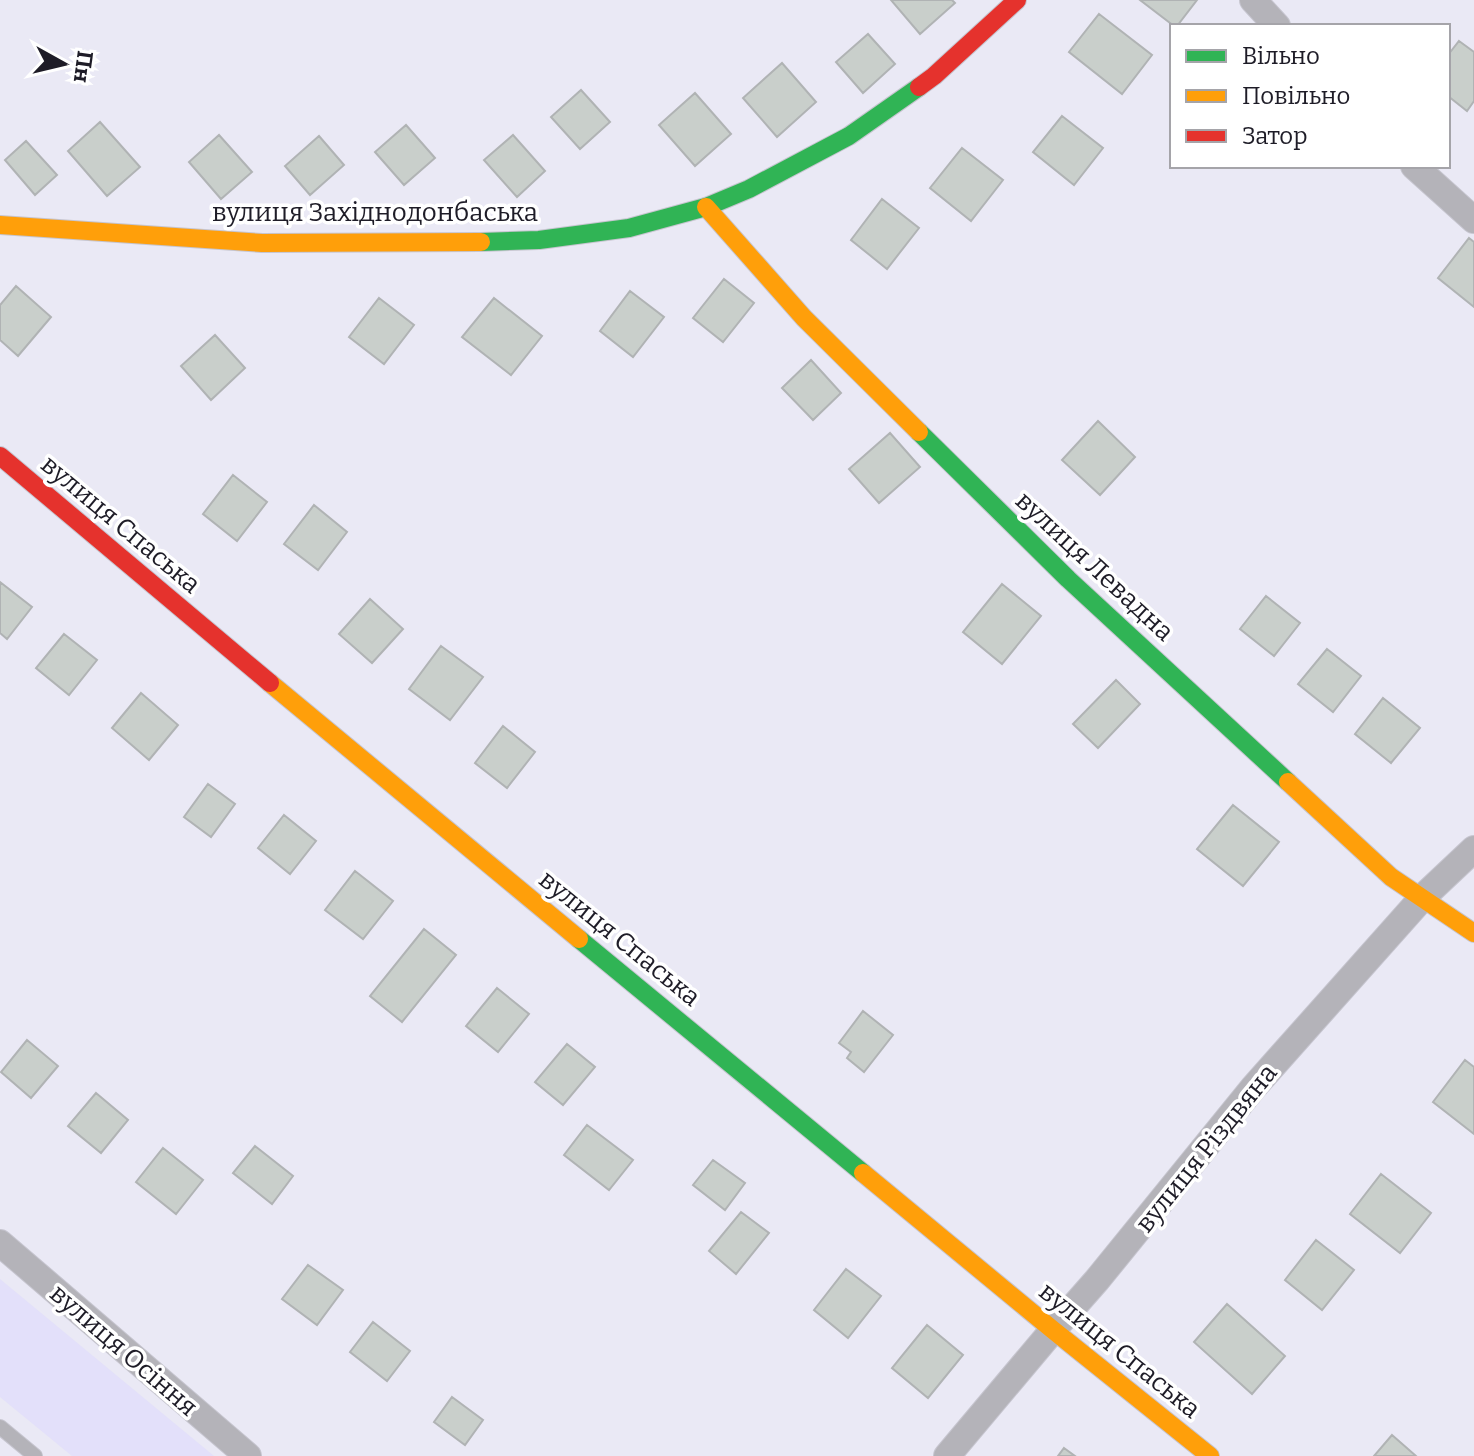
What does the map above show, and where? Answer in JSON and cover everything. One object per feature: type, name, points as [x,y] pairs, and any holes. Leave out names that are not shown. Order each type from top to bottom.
[{"type":"street","name":"вулиця Західнодонбаська","points":[[0,225],[262,243],[539,240],[629,228],[706,207],[749,189],[849,136],[934,76],[1017,0]]},
{"type":"street","points":[[1253,0],[1275,24]]},
{"type":"street","points":[[1416,168],[1474,220]]},
{"type":"street","name":"вулиця Левадна","points":[[706,207],[804,318],[1068,579],[1391,877],[1474,933]]},
{"type":"street","name":"вулиця Спаська","points":[[0,456],[383,778],[1210,1456]]},
{"type":"street","name":"вулиця Різдвяна","points":[[947,1456],[1097,1280],[1253,1088],[1423,897],[1474,849]]},
{"type":"street","name":"вулиця Осіння","points":[[0,1243],[248,1456]]},
{"type":"lane","points":[[0,1427],[35,1456]]},
{"type":"shaded area","points":[[0,1279],[214,1456],[72,1456],[0,1397]]},
{"type":"building","points":[[891,0],[952,0],[955,3],[920,34]]},
{"type":"building","points":[[1140,0],[1197,0],[1179,24],[1171,24]]},
{"type":"building","points":[[1099,14],[1152,55],[1122,94],[1069,52]]},
{"type":"building","points":[[868,34],[895,64],[863,93],[836,62]]},
{"type":"building","points":[[1459,41],[1474,52],[1474,101],[1467,111],[1450,98],[1450,52]]},
{"type":"building","points":[[782,63],[816,102],[777,137],[743,98]]},
{"type":"building","points":[[581,90],[610,122],[580,149],[551,117]]},
{"type":"building","points":[[695,93],[731,134],[695,166],[659,125]]},
{"type":"building","points":[[1062,116],[1103,148],[1074,185],[1033,152]]},
{"type":"building","points":[[100,122],[140,167],[107,196],[68,151]]},
{"type":"building","points":[[406,125],[435,158],[404,185],[375,152]]},
{"type":"building","points":[[219,135],[252,172],[221,199],[189,162]]},
{"type":"building","points":[[513,135],[545,171],[517,197],[484,160]]},
{"type":"building","points":[[319,136],[344,165],[310,195],[285,166]]},
{"type":"building","points":[[26,141],[57,175],[35,195],[5,160]]},
{"type":"building","points":[[962,148],[1003,180],[971,221],[930,188]]},
{"type":"building","points":[[882,199],[919,228],[887,269],[851,240]]},
{"type":"building","points":[[1469,238],[1474,242],[1474,307],[1438,278]]},
{"type":"building","points":[[724,279],[754,303],[723,342],[693,318]]},
{"type":"building","points":[[16,286],[51,317],[18,356],[0,340],[0,305]]},
{"type":"building","points":[[630,291],[664,317],[633,357],[600,331]]},
{"type":"building","points":[[379,298],[414,325],[384,364],[349,337]]},
{"type":"building","points":[[494,298],[542,336],[511,375],[462,337]]},
{"type":"building","points":[[215,335],[245,368],[211,400],[181,366]]},
{"type":"building","points":[[811,360],[841,393],[813,420],[782,388]]},
{"type":"building","points":[[1098,421],[1135,457],[1100,495],[1062,460]]},
{"type":"building","points":[[890,433],[920,467],[879,503],[849,469]]},
{"type":"building","points":[[233,475],[267,502],[237,541],[203,514]]},
{"type":"building","points":[[314,505],[347,532],[318,570],[284,544]]},
{"type":"building","points":[[0,582],[32,607],[7,639],[0,633]]},
{"type":"building","points":[[1002,584],[1041,616],[1002,664],[963,632]]},
{"type":"building","points":[[1266,596],[1300,623],[1274,656],[1240,629]]},
{"type":"building","points":[[370,599],[403,629],[372,663],[339,634]]},
{"type":"building","points":[[64,634],[97,660],[69,695],[36,668]]},
{"type":"building","points":[[441,646],[483,677],[450,720],[409,689]]},
{"type":"building","points":[[1327,649],[1361,676],[1333,712],[1298,684]]},
{"type":"building","points":[[1116,680],[1140,704],[1098,748],[1073,724]]},
{"type":"building","points":[[141,693],[178,725],[149,760],[112,728]]},
{"type":"building","points":[[1383,698],[1420,728],[1391,763],[1355,734]]},
{"type":"building","points":[[503,726],[535,752],[507,788],[475,763]]},
{"type":"building","points":[[208,784],[235,804],[211,837],[184,817]]},
{"type":"building","points":[[1233,805],[1279,842],[1243,886],[1197,849]]},
{"type":"building","points":[[284,815],[316,841],[290,874],[258,848]]},
{"type":"building","points":[[355,871],[393,901],[363,939],[325,910]]},
{"type":"building","points":[[424,929],[456,955],[402,1022],[370,996]]},
{"type":"building","points":[[497,988],[529,1014],[498,1052],[466,1026]]},
{"type":"building","points":[[863,1011],[893,1035],[864,1072],[847,1058],[851,1052],[839,1043]]},
{"type":"building","points":[[27,1040],[58,1066],[31,1098],[1,1072]]},
{"type":"building","points":[[567,1044],[595,1067],[563,1105],[535,1082]]},
{"type":"building","points":[[1465,1060],[1474,1067],[1474,1134],[1433,1102]]},
{"type":"building","points":[[96,1093],[128,1120],[101,1153],[68,1126]]},
{"type":"building","points":[[587,1125],[633,1160],[609,1190],[564,1155]]},
{"type":"building","points":[[255,1146],[293,1176],[272,1204],[233,1173]]},
{"type":"building","points":[[163,1148],[203,1180],[176,1214],[136,1182]]},
{"type":"building","points":[[713,1160],[745,1183],[725,1210],[693,1185]]},
{"type":"building","points":[[1381,1174],[1431,1213],[1400,1253],[1350,1214]]},
{"type":"building","points":[[741,1212],[769,1233],[736,1274],[709,1251]]},
{"type":"building","points":[[1316,1240],[1354,1270],[1322,1310],[1285,1280]]},
{"type":"building","points":[[308,1265],[343,1290],[317,1325],[282,1299]]},
{"type":"building","points":[[846,1269],[881,1296],[848,1338],[814,1310]]},
{"type":"building","points":[[1227,1304],[1285,1356],[1252,1394],[1194,1342]]},
{"type":"building","points":[[373,1322],[410,1351],[387,1381],[350,1352]]},
{"type":"building","points":[[927,1325],[963,1355],[928,1398],[892,1368]]},
{"type":"building","points":[[452,1397],[483,1420],[465,1445],[434,1422]]},
{"type":"building","points":[[1392,1435],[1416,1456],[1374,1456]]},
{"type":"building","points":[[1064,1448],[1075,1456],[1058,1456]]},
{"type":"traffic: fast","points":[[481,242],[539,240],[629,228],[706,207],[749,189],[849,136],[919,87]]},
{"type":"traffic: fast","points":[[919,432],[1068,579],[1288,782]]},
{"type":"traffic: fast","points":[[579,939],[863,1173]]},
{"type":"traffic: slow","points":[[706,207],[804,318],[919,432]]},
{"type":"traffic: slow","points":[[0,225],[262,243],[481,242]]},
{"type":"traffic: slow","points":[[270,683],[579,939]]},
{"type":"traffic: slow","points":[[1288,782],[1391,877],[1474,933]]},
{"type":"traffic: slow","points":[[863,1173],[1210,1456]]},
{"type":"traffic: jam","points":[[919,87],[1017,0]]},
{"type":"traffic: jam","points":[[0,456],[270,683]]}]
